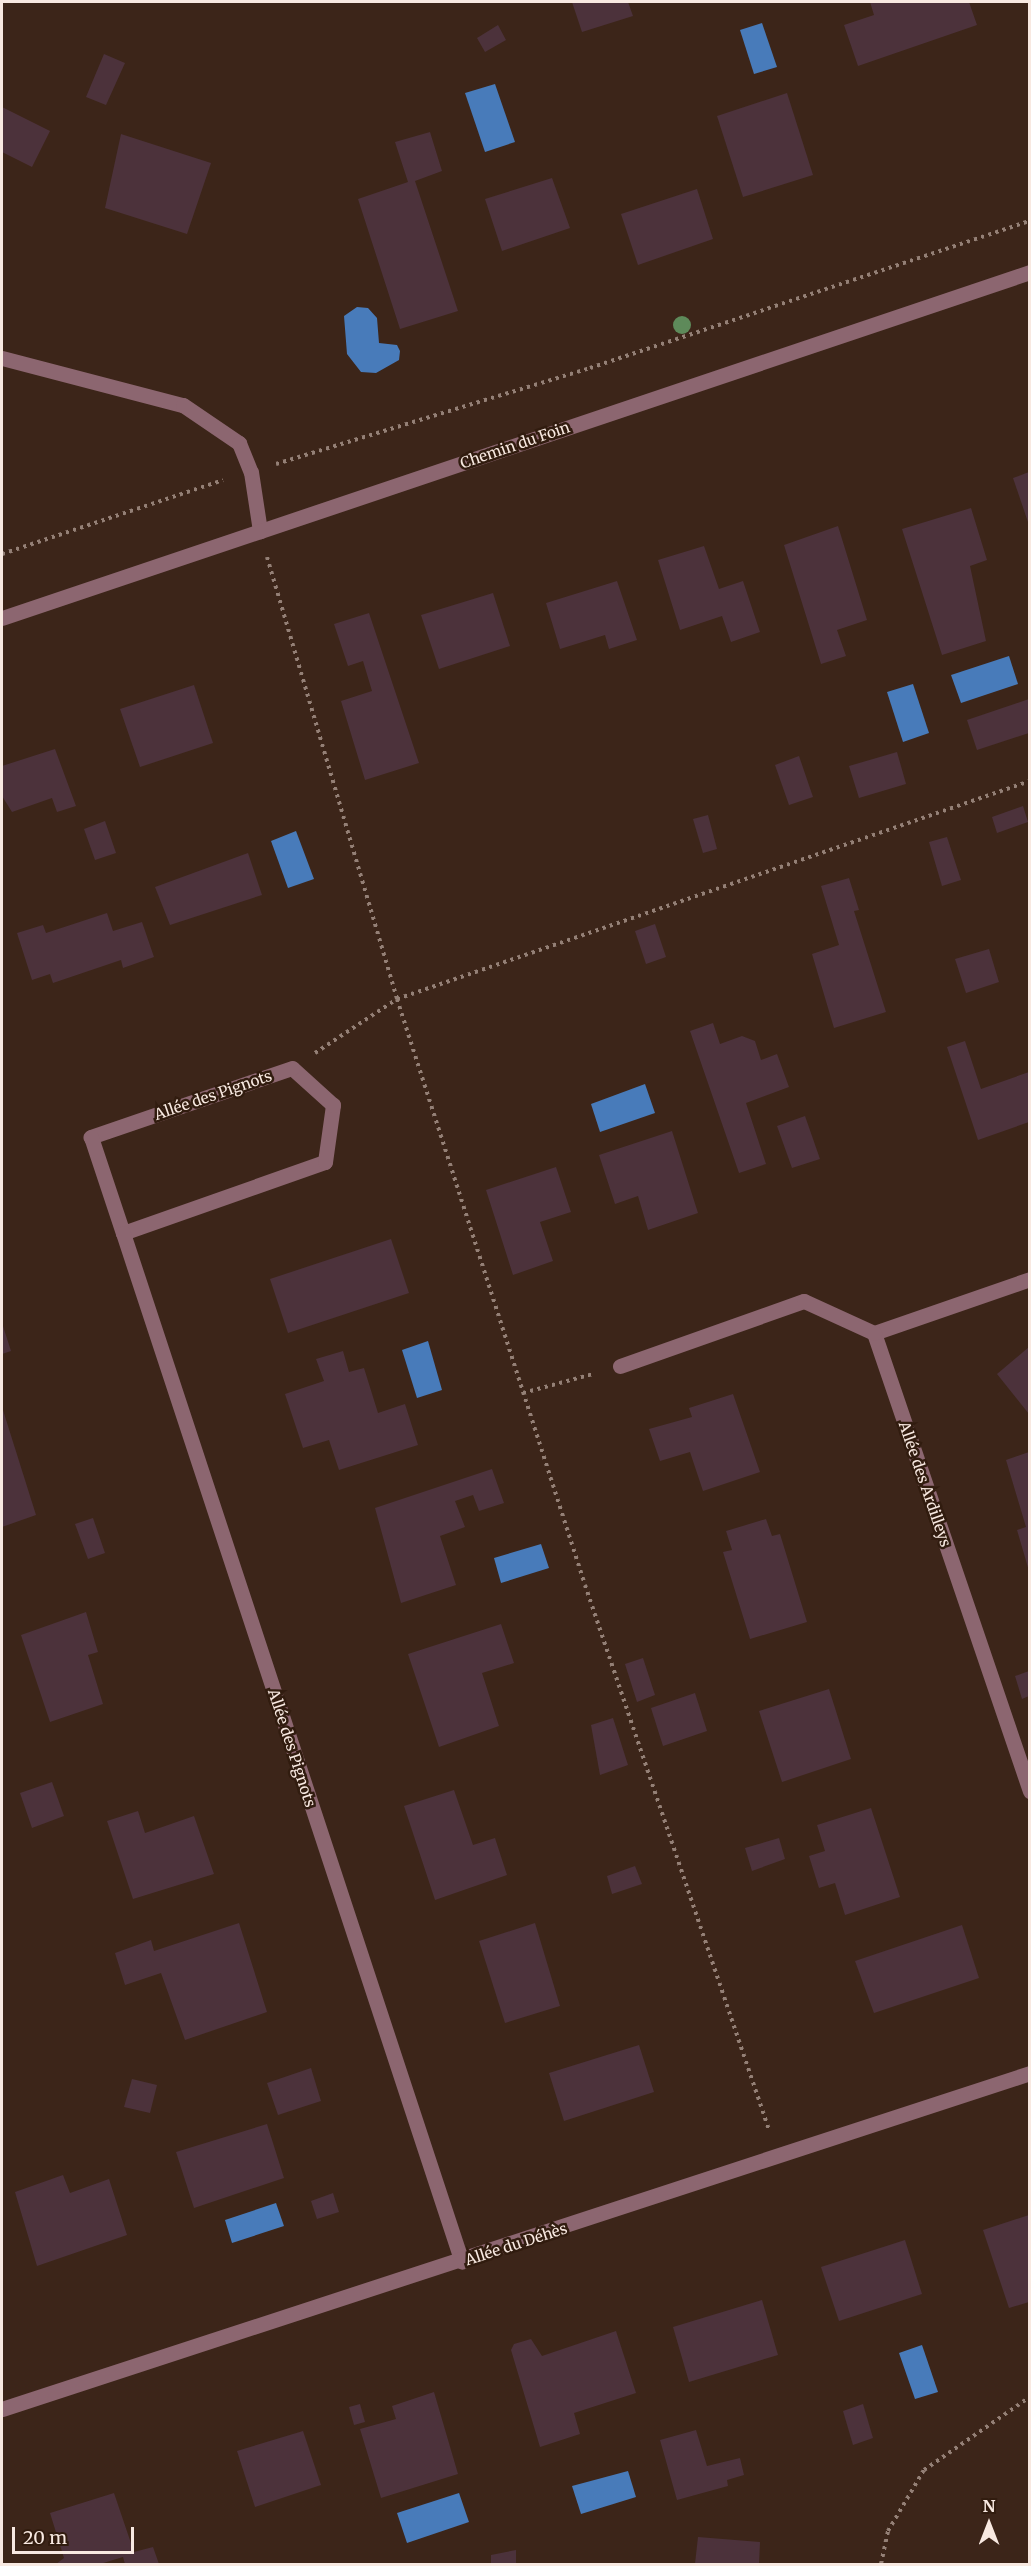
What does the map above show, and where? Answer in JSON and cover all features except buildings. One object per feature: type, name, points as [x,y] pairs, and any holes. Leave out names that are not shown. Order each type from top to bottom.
[{"type":"street","name":"Chemin du Foin","points":[[2,618],[1029,272]]},
{"type":"street","points":[[2,358],[183,405],[239,443],[251,472],[260,531]]},
{"type":"street","name":"Allée des Pignots","points":[[123,1233],[325,1162],[333,1105],[292,1068],[91,1137],[462,2262]]},
{"type":"street","points":[[620,1366],[804,1301],[874,1333],[1029,1279]]},
{"type":"street","name":"Allée des Ardilleys","points":[[874,1333],[1029,1791]]},
{"type":"street","name":"Allée du Déhès","points":[[2,2409],[462,2262],[1029,2073]]},
{"type":"path","points":[[2,554],[251,472],[590,368],[1029,221]]},
{"type":"path","points":[[260,531],[397,999],[523,1393],[778,2157]]},
{"type":"path","points":[[292,1068],[397,999],[1029,782]]},
{"type":"path","points":[[523,1393],[620,1366]]},
{"type":"path","points":[[880,2565],[888,2531],[924,2470],[1029,2397]]},
{"type":"water","points":[[762,23],[777,67],[754,74],[740,30]]},
{"type":"water","points":[[495,84],[515,142],[485,152],[465,93]]},
{"type":"water","points":[[357,307],[368,308],[377,318],[379,343],[397,345],[400,351],[399,360],[376,373],[361,372],[347,354],[344,316]]},
{"type":"water","points":[[1009,656],[1018,684],[961,703],[951,675]]},
{"type":"water","points":[[913,684],[929,733],[903,742],[887,692]]},
{"type":"water","points":[[296,831],[314,879],[288,888],[271,841]]},
{"type":"water","points":[[645,1084],[655,1113],[600,1132],[591,1104]]},
{"type":"water","points":[[428,1341],[442,1390],[417,1398],[402,1350]]},
{"type":"water","points":[[541,1544],[549,1568],[501,1583],[494,1558]]},
{"type":"water","points":[[276,2203],[284,2226],[232,2243],[225,2220]]},
{"type":"water","points":[[922,2345],[938,2392],[915,2399],[899,2353]]},
{"type":"water","points":[[628,2471],[636,2497],[581,2514],[572,2486]]},
{"type":"water","points":[[459,2493],[469,2522],[407,2543],[397,2513]]}]
